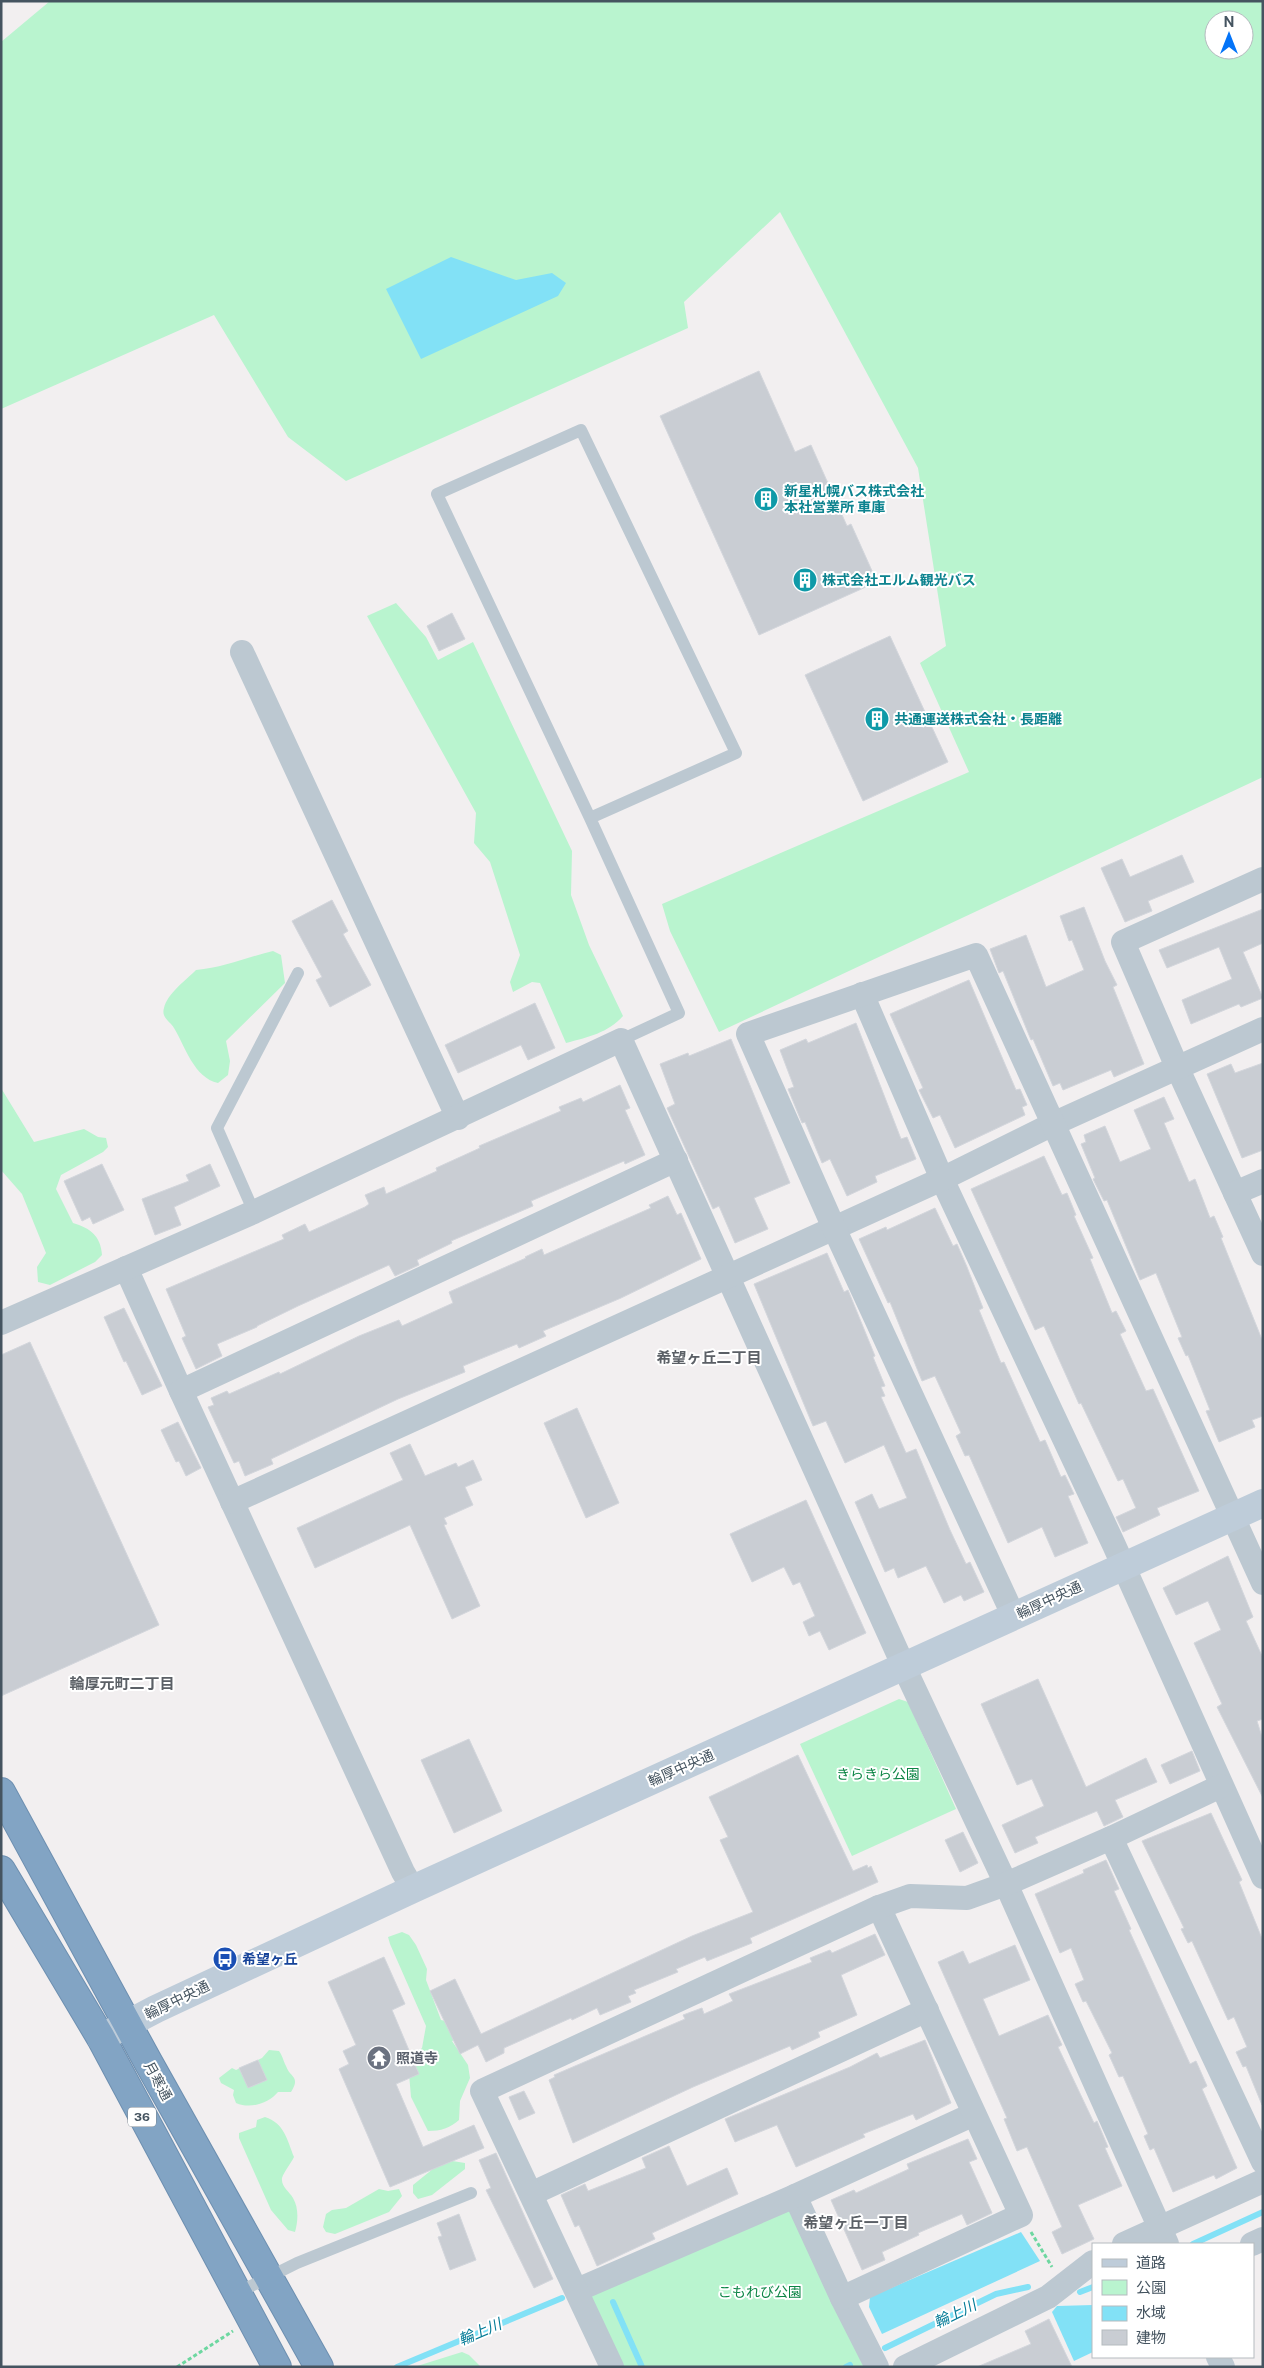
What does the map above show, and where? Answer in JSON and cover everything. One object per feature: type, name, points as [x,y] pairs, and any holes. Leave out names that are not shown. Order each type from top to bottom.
[{"type":"highway","name":"月寒通","points":[[2,1794],[319,2367]]},
{"type":"highway","name":"36","points":[[1,1870],[101,2038],[278,2367]]},
{"type":"street","points":[[242,652],[458,1118]]},
{"type":"street","points":[[1263,879],[1123,942],[1177,1067],[1263,1254]]},
{"type":"street","points":[[1014,1617],[834,1228],[748,1034],[976,955],[1263,1583]]},
{"type":"street","points":[[862,994],[942,1179],[1263,1877]]},
{"type":"street","points":[[232,1502],[942,1179],[1053,1124],[1263,1029]]},
{"type":"street","points":[[1,1323],[254,1212],[621,1040],[904,1667],[1006,1884],[1163,2236]]},
{"type":"street","points":[[180,1391],[676,1160]]},
{"type":"street","points":[[1235,1193],[1263,1181]]},
{"type":"street","points":[[126,1268],[180,1391],[413,1889]]},
{"type":"street","name":"輪厚中央通","points":[[101,2038],[413,1889],[1263,1503]]},
{"type":"street","points":[[612,2367],[482,2091],[880,1907],[910,1896],[967,1898],[1006,1884],[1111,1838],[1221,1786]]},
{"type":"street","points":[[1111,1838],[1263,2162]]},
{"type":"street","points":[[842,2298],[1021,2215],[880,1907]]},
{"type":"street","points":[[531,2194],[927,2010]]},
{"type":"street","points":[[577,2290],[796,2196],[974,2114]]},
{"type":"street","points":[[1129,2243],[1163,2236],[1263,2181]]},
{"type":"street","points":[[796,2196],[842,2298],[877,2367]]},
{"type":"street","points":[[905,2367],[1048,2297],[1092,2263]]},
{"type":"lane","points":[[590,818],[736,753],[581,430],[437,494],[590,818],[679,1013],[621,1040]]},
{"type":"lane","points":[[254,1212],[217,1128],[298,973]]},
{"type":"lane","points":[[237,2293],[297,2263],[471,2193]]},
{"type":"path","points":[[1021,2215],[1050,2265]]},
{"type":"path","points":[[177,2367],[252,2320]]},
{"type":"green space","points":[[50,1],[1263,1],[1263,777],[719,1032],[670,931],[662,904],[969,772],[920,663],[946,646],[918,468],[780,212],[684,302],[688,328],[346,481],[288,437],[214,315],[1,409],[1,42]]},
{"type":"green space","points":[[396,603],[426,637],[438,660],[473,642],[572,851],[571,895],[589,945],[623,1016],[611,1027],[566,1043],[540,983],[532,982],[513,992],[510,982],[520,955],[490,862],[474,843],[476,813],[367,616]]},
{"type":"green space","points":[[273,951],[281,955],[285,983],[226,1041],[230,1061],[228,1075],[218,1083],[210,1080],[196,1068],[174,1028],[165,1017],[163,1011],[166,1003],[177,988],[196,970],[225,965]]},
{"type":"green space","points":[[1,1088],[34,1142],[84,1129],[98,1137],[106,1138],[108,1147],[103,1152],[61,1175],[56,1189],[73,1223],[85,1227],[97,1238],[102,1255],[95,1262],[50,1285],[38,1282],[37,1267],[46,1253],[22,1194],[1,1170]]},
{"type":"green space","name":"きらきら公園","points":[[899,1699],[908,1702],[956,1809],[852,1856],[800,1744]]},
{"type":"green space","points":[[402,1932],[409,1935],[416,1945],[427,1969],[426,1980],[441,2020],[472,2027],[461,2038],[452,2041],[468,2065],[470,2078],[460,2101],[459,2120],[449,2127],[437,2130],[428,2131],[411,2097],[408,2062],[422,2048],[426,2026],[388,1937]]},
{"type":"green space","points":[[269,2050],[279,2051],[294,2078],[295,2083],[291,2092],[278,2092],[269,2100],[253,2105],[247,2106],[236,2103],[233,2095],[234,2090],[221,2083],[219,2078],[232,2068],[236,2070],[262,2058]]},
{"type":"green space","points":[[265,2117],[277,2123],[281,2128],[294,2157],[282,2181],[296,2206],[295,2232],[288,2230],[271,2210],[239,2138],[239,2133],[256,2127],[257,2120]]},
{"type":"green space","points":[[446,2160],[465,2163],[465,2169],[432,2195],[418,2199],[413,2193],[413,2185]]},
{"type":"green space","points":[[379,2189],[388,2191],[399,2189],[402,2196],[389,2212],[335,2234],[326,2232],[323,2227],[326,2214],[332,2210],[346,2208]]},
{"type":"green space","name":"こもれび公園","points":[[795,2196],[877,2367],[612,2367],[577,2290]]},
{"type":"green space","points":[[462,2352],[469,2355],[481,2367],[414,2367]]},
{"type":"water","points":[[451,257],[516,280],[552,273],[566,283],[558,296],[421,359],[386,289]]},
{"type":"water","points":[[1021,2232],[1040,2261],[882,2334],[869,2307],[870,2297]]},
{"type":"water","points":[[1092,2305],[1092,2352],[1074,2361],[1052,2312],[1057,2306]]},
{"type":"building","points":[[759,371],[795,452],[811,445],[847,526],[851,524],[877,582],[759,635],[660,416]]},
{"type":"building","points":[[452,613],[465,639],[439,651],[427,626]]},
{"type":"building","name":"共通運送株式会社・長距離","points":[[890,636],[948,762],[863,801],[805,675]]},
{"type":"building","points":[[1182,855],[1194,882],[1148,901],[1152,911],[1125,922],[1101,868],[1122,859],[1130,877]]},
{"type":"building","points":[[332,900],[348,931],[343,934],[371,985],[330,1007],[316,980],[322,977],[292,921]]},
{"type":"building","points":[[1084,907],[1105,961],[1117,985],[1113,987],[1144,1064],[1114,1077],[1111,1070],[1063,1090],[1060,1083],[1053,1086],[1033,1039],[1031,1040],[1003,971],[999,973],[990,949],[1026,935],[1046,987],[1084,970],[1072,940],[1069,941],[1060,916]]},
{"type":"building","points":[[1263,909],[1263,943],[1243,952],[1263,998],[1241,1007],[1239,1004],[1191,1024],[1182,1000],[1232,979],[1219,947],[1167,968],[1159,950]]},
{"type":"building","points":[[969,980],[1016,1090],[1020,1089],[1027,1105],[1022,1107],[1025,1115],[955,1148],[940,1115],[933,1118],[919,1090],[923,1088],[890,1014]]},
{"type":"building","points":[[535,1003],[555,1048],[528,1060],[521,1045],[458,1073],[445,1045]]},
{"type":"building","points":[[856,1023],[901,1139],[907,1137],[916,1159],[875,1176],[877,1182],[847,1196],[830,1159],[822,1163],[805,1122],[802,1123],[788,1089],[794,1087],[780,1050],[806,1039],[808,1043]]},
{"type":"building","points":[[731,1039],[790,1183],[754,1198],[768,1229],[735,1243],[719,1206],[713,1209],[667,1108],[675,1104],[660,1064],[688,1053],[689,1056]]},
{"type":"building","points":[[1263,1063],[1263,1150],[1242,1158],[1207,1074],[1231,1064],[1235,1073]]},
{"type":"building","points":[[620,1085],[630,1108],[625,1110],[645,1155],[625,1164],[624,1161],[531,1201],[533,1206],[451,1241],[452,1243],[417,1260],[419,1265],[395,1276],[389,1265],[217,1344],[222,1356],[196,1369],[182,1338],[186,1336],[166,1289],[284,1239],[282,1235],[305,1224],[309,1232],[365,1207],[369,1204],[365,1195],[384,1187],[386,1194],[437,1171],[436,1168],[480,1148],[479,1146],[561,1111],[559,1107],[581,1098],[583,1102]]},
{"type":"building","points":[[1164,1097],[1174,1119],[1164,1123],[1189,1182],[1195,1179],[1210,1218],[1214,1216],[1263,1342],[1263,1416],[1252,1420],[1255,1427],[1219,1442],[1206,1411],[1210,1410],[1188,1355],[1186,1356],[1178,1338],[1182,1337],[1156,1273],[1140,1280],[1107,1200],[1104,1201],[1093,1179],[1095,1178],[1081,1144],[1086,1142],[1084,1135],[1105,1126],[1120,1162],[1151,1149],[1134,1110]]},
{"type":"building","points":[[1044,1156],[1062,1195],[1067,1193],[1076,1215],[1074,1216],[1093,1258],[1090,1259],[1112,1313],[1116,1311],[1126,1331],[1120,1334],[1146,1391],[1153,1389],[1199,1491],[1157,1508],[1160,1515],[1123,1532],[1116,1517],[1136,1508],[1123,1479],[1118,1481],[1081,1403],[1079,1404],[1044,1326],[1035,1330],[971,1189]]},
{"type":"building","points":[[102,1164],[124,1210],[93,1224],[90,1217],[82,1221],[64,1181]]},
{"type":"building","points":[[210,1164],[220,1186],[174,1207],[181,1225],[155,1235],[142,1199],[189,1181],[186,1175]]},
{"type":"building","points":[[668,1196],[677,1215],[681,1213],[701,1259],[621,1298],[543,1331],[546,1336],[519,1348],[517,1344],[463,1366],[465,1372],[398,1399],[271,1459],[273,1464],[245,1476],[239,1461],[234,1463],[208,1407],[214,1405],[211,1398],[227,1391],[229,1394],[279,1372],[280,1374],[359,1336],[399,1320],[402,1326],[453,1303],[449,1292],[542,1249],[544,1255],[651,1208],[649,1205]]},
{"type":"building","points":[[935,1208],[953,1246],[957,1244],[967,1267],[983,1308],[979,1310],[1001,1363],[1004,1362],[1040,1442],[1045,1440],[1061,1477],[1065,1475],[1074,1494],[1068,1496],[1088,1543],[1055,1557],[1042,1527],[1008,1543],[969,1455],[965,1456],[956,1436],[961,1433],[935,1376],[922,1381],[890,1302],[888,1303],[859,1239],[886,1227],[887,1230]]},
{"type":"building","points":[[827,1253],[844,1292],[848,1290],[875,1356],[873,1357],[885,1386],[881,1387],[885,1396],[881,1397],[906,1453],[916,1449],[966,1564],[970,1562],[984,1592],[964,1601],[961,1595],[944,1603],[926,1566],[898,1578],[894,1568],[885,1572],[855,1502],[872,1494],[879,1509],[907,1498],[884,1445],[845,1463],[826,1421],[813,1426],[754,1284]]},
{"type":"building","points":[[124,1308],[162,1386],[142,1395],[126,1361],[124,1362],[104,1317]]},
{"type":"building","points":[[30,1342],[159,1625],[1,1696],[1,1355]]},
{"type":"building","points":[[577,1408],[619,1503],[586,1518],[544,1423]]},
{"type":"building","points":[[178,1422],[201,1468],[186,1476],[179,1461],[176,1462],[161,1430]]},
{"type":"building","points":[[410,1444],[425,1476],[456,1463],[458,1467],[473,1460],[482,1480],[465,1487],[473,1505],[444,1518],[447,1524],[444,1525],[480,1606],[452,1619],[410,1525],[315,1568],[297,1528],[403,1480],[390,1453]]},
{"type":"building","points":[[806,1500],[866,1633],[829,1650],[820,1631],[809,1636],[803,1622],[815,1616],[800,1582],[793,1585],[784,1567],[752,1582],[730,1534]]},
{"type":"building","points":[[1228,1556],[1253,1617],[1246,1621],[1263,1658],[1263,1719],[1257,1721],[1263,1740],[1263,1798],[1217,1707],[1222,1704],[1194,1643],[1221,1630],[1208,1601],[1176,1615],[1163,1588]]},
{"type":"building","points":[[1038,1679],[1086,1787],[1146,1758],[1157,1782],[1115,1800],[1123,1817],[1104,1826],[1097,1811],[1035,1837],[1038,1843],[1015,1853],[1002,1825],[1044,1806],[1032,1779],[1017,1785],[981,1704]]},
{"type":"building","points":[[469,1739],[502,1811],[454,1833],[421,1760]]},
{"type":"building","points":[[1192,1751],[1200,1771],[1170,1784],[1161,1765]]},
{"type":"building","points":[[798,1755],[853,1871],[867,1865],[868,1868],[871,1866],[878,1882],[750,1938],[752,1943],[707,1961],[705,1957],[676,1969],[678,1972],[634,1990],[636,1993],[628,1996],[631,2002],[600,2015],[597,2008],[572,2020],[571,2018],[504,2048],[504,2053],[486,2062],[478,2045],[460,2054],[430,1991],[455,1979],[481,2034],[692,1936],[753,1912],[720,1840],[728,1837],[709,1797]]},
{"type":"building","points":[[1211,1813],[1242,1880],[1239,1882],[1263,1941],[1262,2105],[1246,2066],[1243,2067],[1236,2052],[1247,2047],[1234,2017],[1228,2020],[1192,1941],[1188,1943],[1181,1929],[1184,1928],[1142,1841]]},
{"type":"building","points":[[963,1832],[978,1863],[960,1872],[945,1840]]},
{"type":"building","points":[[1106,1860],[1119,1889],[1114,1891],[1131,1929],[1129,1930],[1190,2064],[1196,2061],[1207,2086],[1202,2089],[1237,2168],[1216,2179],[1214,2175],[1173,2192],[1154,2148],[1150,2150],[1144,2136],[1148,2134],[1123,2076],[1119,2077],[1109,2055],[1112,2053],[1086,2001],[1083,2002],[1075,1984],[1084,1980],[1071,1948],[1060,1953],[1035,1894],[1084,1873],[1083,1870]]},
{"type":"building","points":[[875,1934],[885,1955],[841,1975],[857,2015],[818,2032],[820,2037],[792,2050],[790,2046],[693,2087],[573,2143],[549,2080],[555,2077],[554,2075],[685,2019],[683,2015],[702,2008],[704,2014],[733,2001],[729,1994],[812,1962],[810,1958],[830,1950],[832,1953]]},
{"type":"building","points":[[1015,1945],[1030,1980],[983,1999],[999,2036],[1048,2015],[1062,2045],[1058,2047],[1094,2123],[1097,2121],[1108,2147],[1105,2148],[1122,2186],[1078,2205],[1094,2239],[1062,2254],[1052,2232],[1062,2227],[1027,2147],[1017,2151],[1004,2119],[1007,2118],[938,1962],[963,1951],[969,1964]]},
{"type":"building","points":[[384,1957],[405,2004],[392,2010],[419,2074],[396,2084],[423,2147],[474,2125],[484,2148],[390,2187],[339,2069],[349,2064],[343,2051],[356,2045],[328,1982]]},
{"type":"building","points":[[925,2040],[951,2103],[916,2120],[913,2114],[863,2134],[865,2137],[796,2167],[777,2125],[735,2142],[725,2119],[850,2067],[877,2053],[880,2058]]},
{"type":"building","points":[[258,2060],[267,2080],[248,2088],[239,2068]]},
{"type":"building","points":[[524,2091],[535,2113],[519,2120],[509,2097]]},
{"type":"building","points":[[968,2139],[977,2159],[969,2162],[992,2213],[967,2225],[962,2214],[918,2233],[919,2235],[882,2252],[885,2260],[862,2270],[831,2200],[854,2190],[856,2193],[909,2169],[907,2164]]},
{"type":"building","points":[[669,2146],[687,2186],[727,2168],[738,2194],[652,2233],[655,2239],[597,2266],[579,2225],[575,2227],[561,2195],[585,2184],[588,2191],[646,2168],[642,2158]]},
{"type":"building","points":[[496,2153],[553,2279],[534,2288],[486,2190],[491,2188],[479,2160]]},
{"type":"building","points":[[459,2214],[476,2260],[450,2270],[438,2237],[442,2236],[437,2223]]},
{"type":"building","points":[[1049,2319],[1072,2367],[977,2367],[1031,2344],[1025,2331]]},
{"type":"waterway","name":"輪上川","points":[[1195,2243],[1263,2212]]},
{"type":"waterway","name":"輪上川","points":[[885,2348],[996,2294],[1028,2287]]},
{"type":"waterway","name":"輪上川","points":[[1080,2292],[1092,2287]]},
{"type":"waterway","name":"輪上川","points":[[397,2367],[562,2298]]},
{"type":"waterway","name":"輪上川","points":[[613,2302],[642,2367]]},
{"type":"waterway","name":"輪上川","points":[[846,2367],[850,2365]]},
{"type":"place","name":"新星札幌バス株式会社 本社営業所 車庫","points":[[766,499]]},
{"type":"place","name":"株式会社エルム観光バス","points":[[805,580]]},
{"type":"place","name":"共通運送株式会社・長距離","points":[[877,719]]},
{"type":"place","name":"希望ヶ丘","points":[[225,1959]]},
{"type":"place","name":"照道寺","points":[[379,2058]]},
{"type":"district","name":"希望ヶ丘二丁目","points":[[709,1358]]},
{"type":"district","name":"輪厚元町二丁目","points":[[122,1684]]},
{"type":"district","name":"希望ヶ丘一丁目","points":[[856,2223]]}]
